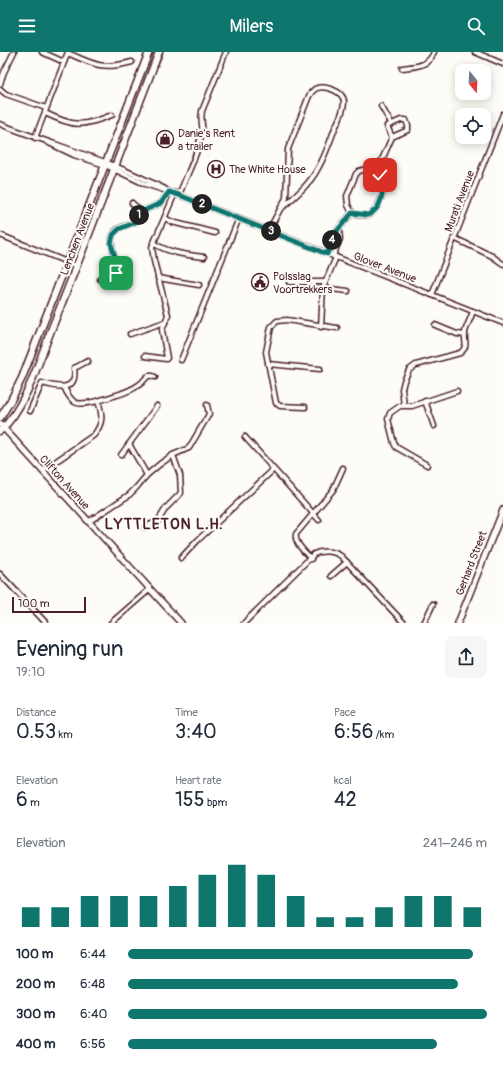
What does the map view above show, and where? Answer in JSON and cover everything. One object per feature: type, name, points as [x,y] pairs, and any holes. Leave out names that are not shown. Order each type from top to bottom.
[{"type":"main road","name":"Lenchen Avenue","points":[[0,418],[22,378],[149,52]]},
{"type":"main road","name":"Lenchen Avenue","points":[[1,428],[18,408],[32,378],[116,168],[159,52]]},
{"type":"main road","points":[[0,406],[11,400]]},
{"type":"street","points":[[0,84],[14,52]]},
{"type":"street","points":[[42,52],[64,62]]},
{"type":"street","points":[[145,356],[167,359],[162,330],[168,315],[153,254],[153,243],[165,218],[174,193],[198,145],[202,127],[202,111],[226,52]]},
{"type":"street","points":[[402,68],[426,63],[432,58],[434,52]]},
{"type":"street","points":[[475,52],[503,64]]},
{"type":"street","points":[[35,138],[68,53],[104,67],[132,62]]},
{"type":"street","points":[[0,88],[6,94],[46,108]]},
{"type":"street","points":[[269,230],[282,208],[287,195],[288,149],[309,96],[316,88],[331,89],[341,94],[343,97],[344,108],[317,170],[298,193],[282,208]]},
{"type":"street","points":[[381,106],[391,123]]},
{"type":"street","points":[[45,113],[63,122],[80,125],[112,115]]},
{"type":"street","name":"Murati Avenue","points":[[432,295],[503,114]]},
{"type":"street","points":[[377,171],[392,138],[406,131],[408,128],[406,120],[391,123],[387,126],[392,138]]},
{"type":"street","name":"Glover Avenue","points":[[0,124],[47,142],[74,155],[116,168],[174,193],[327,254],[503,322]]},
{"type":"street","points":[[367,169],[377,171],[382,180],[384,189],[375,211],[368,215],[352,213],[346,200],[356,174],[359,171],[367,169]]},
{"type":"street","points":[[100,279],[112,277],[116,273],[117,262],[111,244],[113,235],[119,229],[136,222],[141,212],[161,203],[174,193]]},
{"type":"street","points":[[132,203],[141,212]]},
{"type":"street","points":[[327,254],[334,236],[352,213]]},
{"type":"street","points":[[165,218],[176,223],[215,233]]},
{"type":"street","points":[[181,360],[239,218]]},
{"type":"street","points":[[321,327],[325,282],[340,239],[339,230]]},
{"type":"street","points":[[0,235],[77,266]]},
{"type":"street","points":[[454,238],[492,256],[503,264]]},
{"type":"street","points":[[153,243],[162,249],[204,257]]},
{"type":"street","points":[[158,278],[199,285]]},
{"type":"street","points":[[290,282],[325,282]]},
{"type":"street","points":[[324,288],[348,291]]},
{"type":"street","points":[[404,405],[402,389],[409,370],[416,365],[460,353],[465,350],[465,335],[473,311]]},
{"type":"street","points":[[305,407],[277,405],[266,352],[271,327],[277,321],[287,320],[321,327],[337,328]]},
{"type":"street","points":[[130,334],[165,322]]},
{"type":"street","points":[[435,325],[457,334],[465,335]]},
{"type":"street","points":[[30,411],[42,383],[59,388],[64,387],[72,382],[75,374],[74,368],[82,366],[84,362],[88,361]]},
{"type":"street","points":[[268,364],[320,369]]},
{"type":"street","points":[[64,387],[69,398],[75,403],[88,403],[129,390],[141,384],[147,376],[150,375],[155,377]]},
{"type":"street","points":[[428,465],[398,449],[394,443],[388,419],[389,416],[397,408],[404,405],[412,406],[457,391]]},
{"type":"street","points":[[42,471],[94,434],[100,427],[102,422],[98,401]]},
{"type":"street","points":[[425,401],[434,426]]},
{"type":"street","points":[[88,522],[129,495],[147,475],[173,455],[186,450],[191,445],[209,414],[207,405]]},
{"type":"street","points":[[121,455],[157,406]]},
{"type":"street","name":"Clifton Avenue","points":[[1,428],[181,623]]},
{"type":"street","points":[[246,437],[273,470],[319,520]]},
{"type":"street","points":[[129,444],[147,475]]},
{"type":"street","points":[[145,527],[158,521],[166,508],[181,493],[180,475],[173,455]]},
{"type":"street","points":[[311,559],[295,538],[296,534],[333,490],[343,468]]},
{"type":"street","points":[[181,558],[198,540],[273,470]]},
{"type":"street","name":"Gerhard Street","points":[[459,623],[503,510]]},
{"type":"street","name":"Gerhard Street","points":[[459,623],[503,516]]},
{"type":"street","points":[[244,623],[319,552],[338,554],[404,623]]},
{"type":"street","points":[[330,576],[347,562]]},
{"type":"street","points":[[0,574],[46,623]]},
{"type":"street","points":[[111,623],[150,588]]},
{"type":"street","points":[[424,623],[433,604]]},
{"type":"place","name":"Danie's Rent a trailer","points":[[165,139]]},
{"type":"place","name":"The White House","points":[[216,169]]},
{"type":"place","name":"Polsslag Voortrekkers","points":[[260,282]]},
{"type":"district","name":"LYTTLETON L.H.","points":[[164,524]]},
{"type":"route","points":[[116,273],[118,267],[111,244],[113,235],[119,229],[136,222],[141,212],[163,202],[169,192],[175,193],[327,254],[336,232],[352,213],[368,215],[375,211],[384,189],[380,175]]}]
